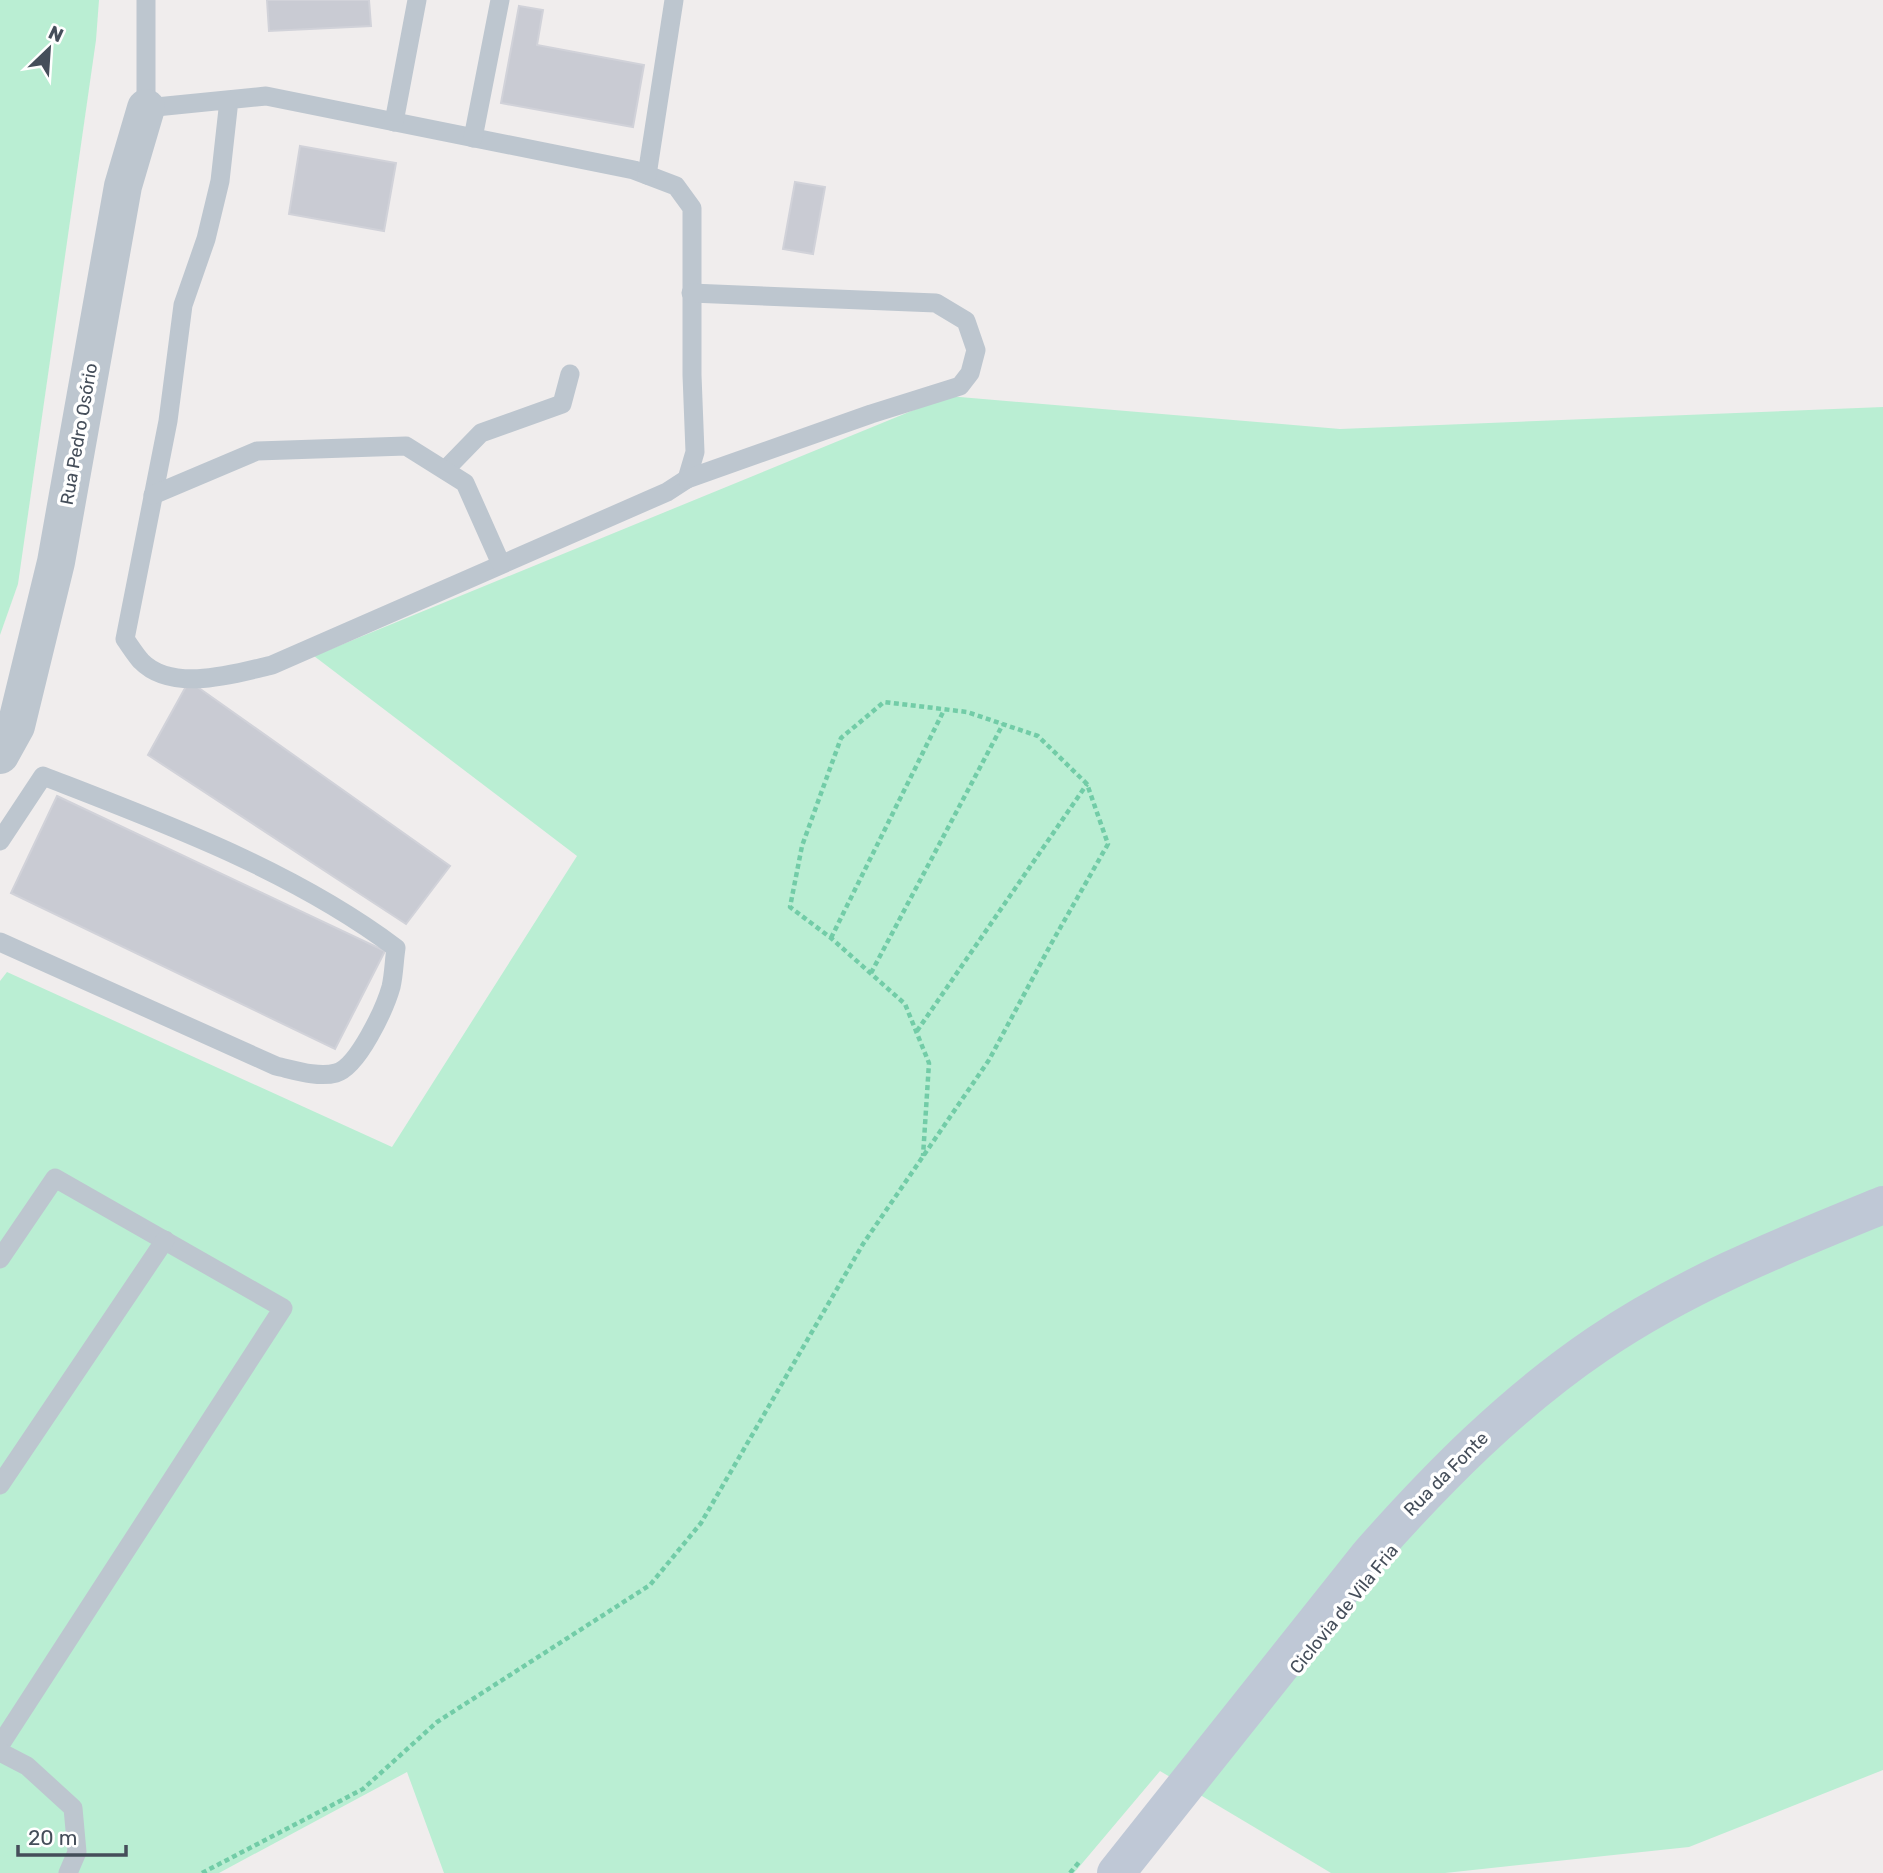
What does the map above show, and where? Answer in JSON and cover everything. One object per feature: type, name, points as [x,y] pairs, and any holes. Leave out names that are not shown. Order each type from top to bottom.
[{"type":"main road","name":"Rua da Fonte","points":[[1116,1873],[1369,1555],[1413,1506],[1497,1423],[1588,1351],[1645,1315],[1774,1250],[1883,1205]]},
{"type":"street","name":"Rua Pedro Osório","points":[[0,755],[16,726],[56,562],[123,186],[145,108]]},
{"type":"lane","points":[[146,0],[145,108],[266,96],[634,170],[676,186],[692,208],[695,452],[687,479]]},
{"type":"lane","points":[[394,122],[417,0]]},
{"type":"lane","points":[[473,138],[500,0]]},
{"type":"lane","points":[[647,175],[674,0]]},
{"type":"lane","points":[[229,100],[220,181],[206,239],[183,305],[168,421],[124,639],[143,663],[169,677],[215,679],[271,665],[667,492],[687,479],[871,414],[960,386],[970,373],[976,350],[966,321],[936,303],[691,293]]},
{"type":"lane","points":[[444,470],[481,433],[562,404],[570,374]]},
{"type":"lane","points":[[153,495],[257,451],[406,446],[465,483],[501,564]]},
{"type":"lane","points":[[0,841],[43,776],[166,824],[311,892],[396,948],[390,988],[364,1047],[353,1062],[337,1073],[302,1073],[276,1066],[0,942]]},
{"type":"lane","points":[[0,1259],[55,1178],[283,1308],[0,1745]]},
{"type":"lane","points":[[0,1485],[165,1240]]},
{"type":"lane","points":[[0,1752],[27,1766],[73,1808],[77,1852],[68,1873]]},
{"type":"path","points":[[202,1873],[363,1789],[437,1722],[650,1585],[701,1523],[863,1244],[989,1060],[1108,844],[1087,784],[1038,736],[967,712],[884,702],[841,738],[802,846],[790,906],[831,938],[905,1004],[929,1063],[923,1156]]},
{"type":"path","points":[[831,938],[944,709]]},
{"type":"path","points":[[871,973],[1003,724]]},
{"type":"path","points":[[916,1032],[1087,784]]},
{"type":"green space","points":[[0,0],[99,0],[96,40],[18,584],[0,635]]},
{"type":"green space","points":[[948,396],[1340,429],[1883,407],[1883,1770],[1689,1847],[1445,1873],[1331,1873],[1160,1771],[1074,1873],[444,1873],[407,1772],[219,1873],[0,1873],[0,981],[7,972],[392,1147],[577,856],[314,656]]},
{"type":"building","points":[[267,0],[369,0],[371,26],[269,31]]},
{"type":"building","points":[[519,6],[543,10],[537,45],[644,65],[633,127],[501,103]]},
{"type":"building","points":[[300,146],[396,163],[384,231],[289,214]]},
{"type":"building","points":[[795,182],[825,187],[813,254],[783,249]]},
{"type":"building","points":[[189,681],[450,866],[406,924],[148,755]]},
{"type":"building","points":[[57,796],[385,951],[335,1049],[11,893]]}]
